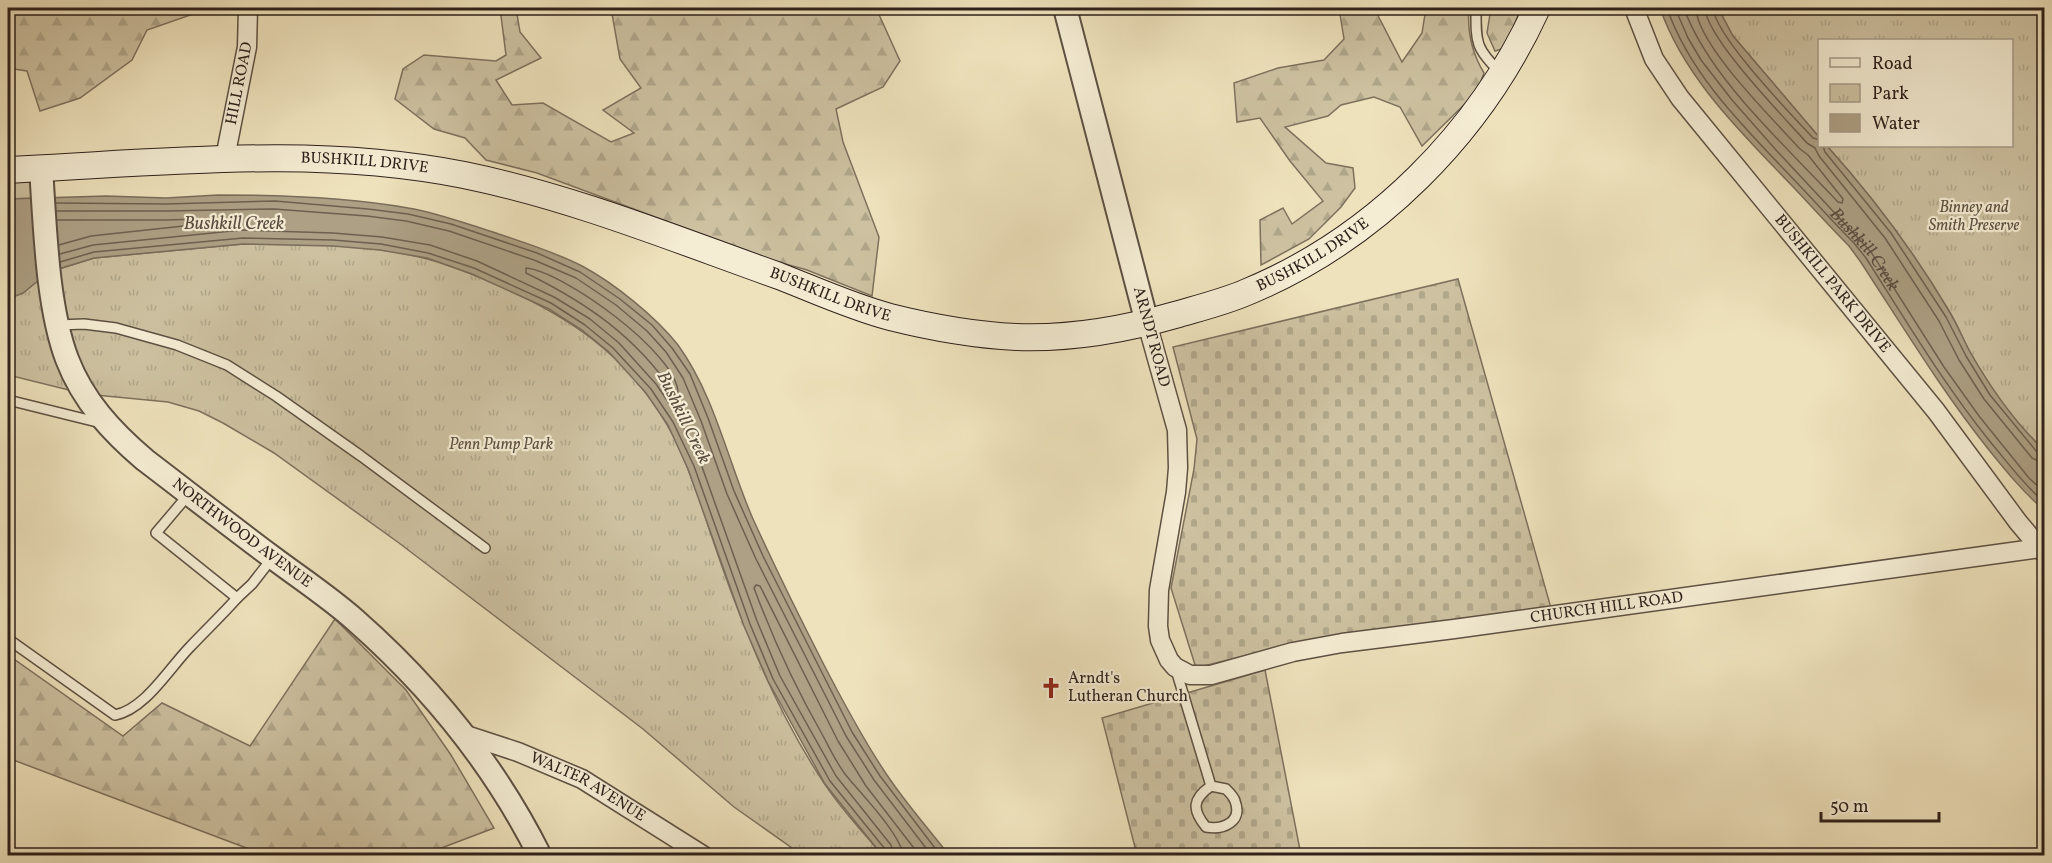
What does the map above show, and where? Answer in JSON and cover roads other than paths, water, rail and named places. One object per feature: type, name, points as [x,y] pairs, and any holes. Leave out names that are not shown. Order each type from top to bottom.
[{"type":"main road","name":"BUSHKILL DRIVE","points":[[8,170],[225,158],[356,161],[437,170],[536,192],[621,219],[885,316],[931,326],[1013,337],[1071,336],[1147,323],[1254,289],[1300,267],[1352,232],[1395,200],[1437,158],[1474,114],[1502,74],[1537,8]]},
{"type":"street","name":"HILL ROAD","points":[[225,158],[247,47],[248,8]]},
{"type":"street","name":"ARNDT ROAD","points":[[1065,8],[1177,430],[1176,492],[1159,590],[1158,612],[1160,640],[1169,660],[1175,667]]},
{"type":"street","name":"BUSHKILL PARK DRIVE","points":[[1634,8],[1654,59],[1680,98],[1936,411],[2018,522],[2042,550]]},
{"type":"street","name":"NORTHWOOD AVENUE","points":[[41,168],[52,290],[58,325],[67,358],[85,394],[107,424],[131,448],[321,592],[384,646],[424,687],[464,735],[497,783],[540,855]]},
{"type":"street","name":"CHURCH HILL ROAD","points":[[1175,667],[1190,675],[1211,675],[1293,652],[1341,643],[2042,550]]},
{"type":"street","name":"WALTER AVENUE","points":[[464,735],[518,752],[582,779],[704,855]]},
{"type":"lane","points":[[1476,8],[1476,36],[1483,56],[1502,74]]},
{"type":"lane","points":[[58,325],[84,324],[116,328],[177,345],[227,365],[304,416],[485,548]]},
{"type":"lane","points":[[8,400],[107,424]]},
{"type":"lane","points":[[189,494],[156,533],[237,598]]},
{"type":"lane","points":[[8,639],[115,715],[126,712],[143,700],[189,647],[252,584],[273,557]]},
{"type":"lane","points":[[1175,667],[1211,786]]},
{"type":"lane","points":[[1211,786],[1226,789],[1235,800],[1237,813],[1229,825],[1218,829],[1206,827],[1197,817],[1195,804],[1201,793],[1211,786]]},
{"type":"water","name":"Bushkill Creek","points":[[1660,8],[1718,8],[1733,36],[1818,136],[1818,147],[1828,147],[1877,205],[1936,289],[1970,352],[1995,391],[2013,416],[2044,450],[2044,510],[2015,481],[1971,427],[1849,246],[1718,105],[1684,59]]},
{"type":"water","name":"Bushkill Creek","points":[[218,195],[337,199],[384,204],[441,216],[529,244],[572,261],[594,273],[634,301],[669,334],[691,365],[711,407],[753,519],[829,675],[866,743],[890,780],[949,855],[882,855],[825,784],[768,681],[744,626],[688,469],[668,425],[646,393],[609,352],[582,330],[549,309],[472,274],[427,258],[380,250],[333,246],[243,244],[94,258],[49,272],[23,293],[8,299],[8,199],[106,196],[166,198]]},
{"type":"place","name":"Arndt's Lutheran Church","points":[[1051,688]]},
{"type":"park label","name":"Binney and Smith Preserve","points":[[1974,217]]},
{"type":"park label","name":"Penn Pump Park","points":[[501,445]]}]
